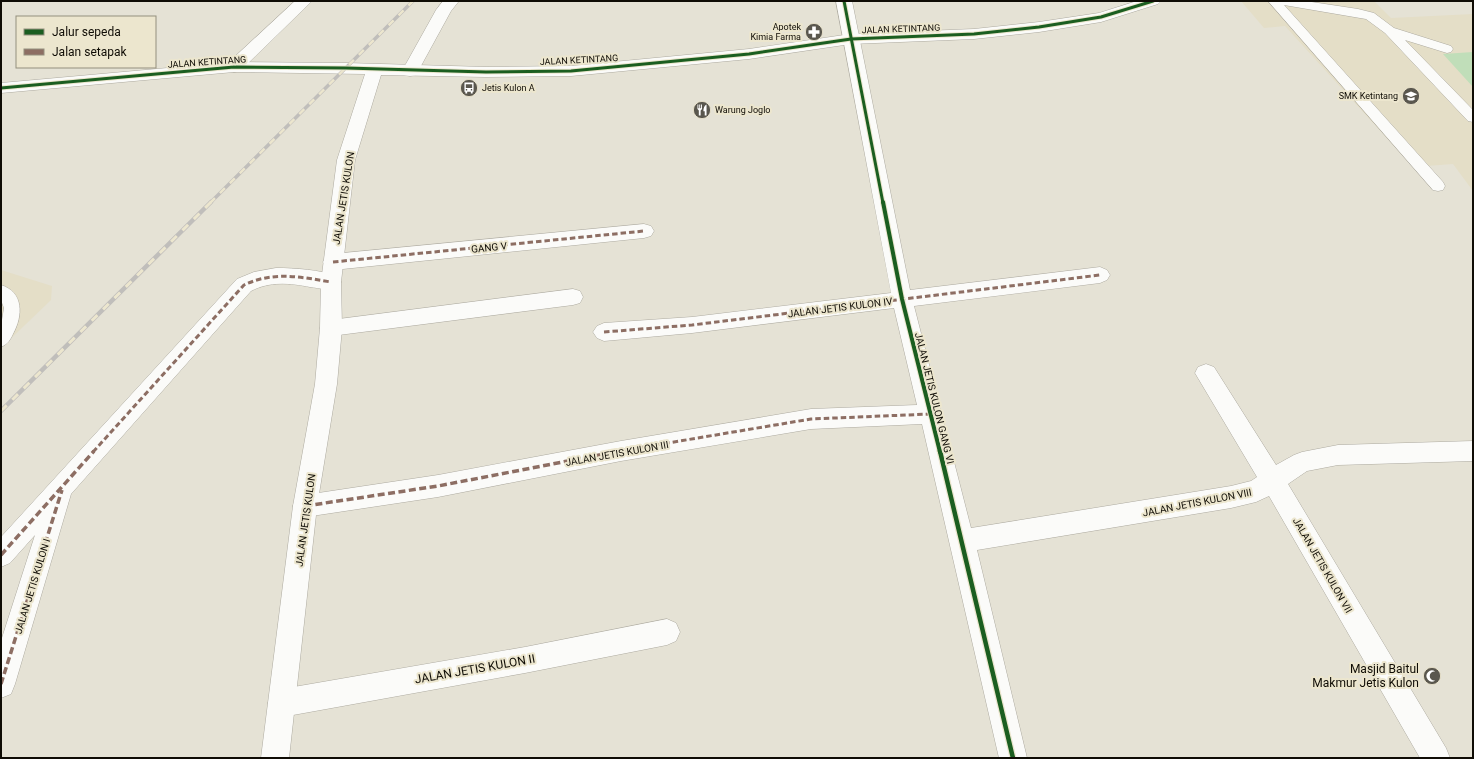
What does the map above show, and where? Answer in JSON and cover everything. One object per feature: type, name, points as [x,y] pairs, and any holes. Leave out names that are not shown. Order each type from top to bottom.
[{"type":"street","points":[[234,67],[304,1]]},
{"type":"street","points":[[410,71],[444,10],[451,1]]},
{"type":"street","name":"JALAN JETIS KULON GANG VI","points":[[844,1],[902,299],[962,541],[1013,758]]},
{"type":"street","name":"JALAN KETINTANG","points":[[1,88],[234,67],[375,69],[410,71],[571,70],[748,54],[851,39],[974,34],[1039,27],[1101,17],[1153,1]]},
{"type":"street","name":"JALAN JETIS KULON","points":[[276,758],[305,506],[326,384],[331,328],[332,272],[346,160],[375,69]]},
{"type":"street","name":"GANG V","points":[[332,272],[644,231]]},
{"type":"street","points":[[1,555],[244,285],[254,279],[274,275],[332,272]]},
{"type":"street","name":"JALAN JETIS KULON IV","points":[[604,332],[692,325],[1100,275]]},
{"type":"street","points":[[331,328],[572,297]]},
{"type":"street","name":"JALAN JETIS KULON VII","points":[[1206,373],[1273,480],[1436,758]]},
{"type":"street","name":"JALAN JETIS KULON III","points":[[305,506],[438,486],[621,451],[811,419],[930,414]]},
{"type":"street","name":"JALAN JETIS KULON VIII","points":[[962,541],[1230,497],[1256,491],[1302,462],[1338,455],[1473,452]]},
{"type":"street","name":"JALAN JETIS KULON I","points":[[1,684],[62,488]]},
{"type":"street","name":"JALAN JETIS KULON II","points":[[282,702],[525,660],[667,632]]},
{"type":"lane","points":[[1274,1],[1438,186]]},
{"type":"lane","points":[[1282,1],[1370,16],[1388,30],[1473,118]]},
{"type":"lane","points":[[1388,30],[1434,46],[1447,48]]},
{"type":"lane","points":[[1,291],[5,293],[12,303],[13,312],[10,324],[1,340]]},
{"type":"shaded area","name":"SMK Ketintang","points":[[1241,1],[1374,1],[1391,18],[1473,14],[1473,191],[1453,164],[1413,167],[1285,26],[1264,28]]},
{"type":"shaded area","points":[[1,270],[52,286],[51,300],[1,348]]},
{"type":"green space","points":[[1473,52],[1473,87],[1443,54]]},
{"type":"railway","points":[[210,203],[413,1]]},
{"type":"railway","points":[[1,411],[211,202]]},
{"type":"marked path","points":[[333,262],[644,231]]},
{"type":"marked path","points":[[604,332],[692,325],[1100,275]]},
{"type":"marked path","points":[[1,555],[244,285],[254,280],[276,276],[298,277],[331,282]]},
{"type":"marked path","points":[[305,506],[438,486],[621,451],[811,419],[930,414]]},
{"type":"marked path","points":[[1,684],[62,490]]},
{"type":"cycle path","points":[[844,1],[902,299],[962,541],[1013,758]]},
{"type":"cycle path","points":[[1,88],[234,67],[346,68],[486,72],[571,71],[749,54],[851,39],[974,34],[1039,27],[1101,17],[1153,1]]},
{"type":"place","name":"Apotek Kimia Farma","points":[[814,32]]},
{"type":"place","name":"Jetis Kulon A","points":[[469,88]]},
{"type":"place","name":"SMK Ketintang","points":[[1411,96]]},
{"type":"place","name":"Warung Joglo","points":[[702,110]]},
{"type":"place","name":"Masjid Baitul Makmur Jetis Kulon","points":[[1432,676]]}]
